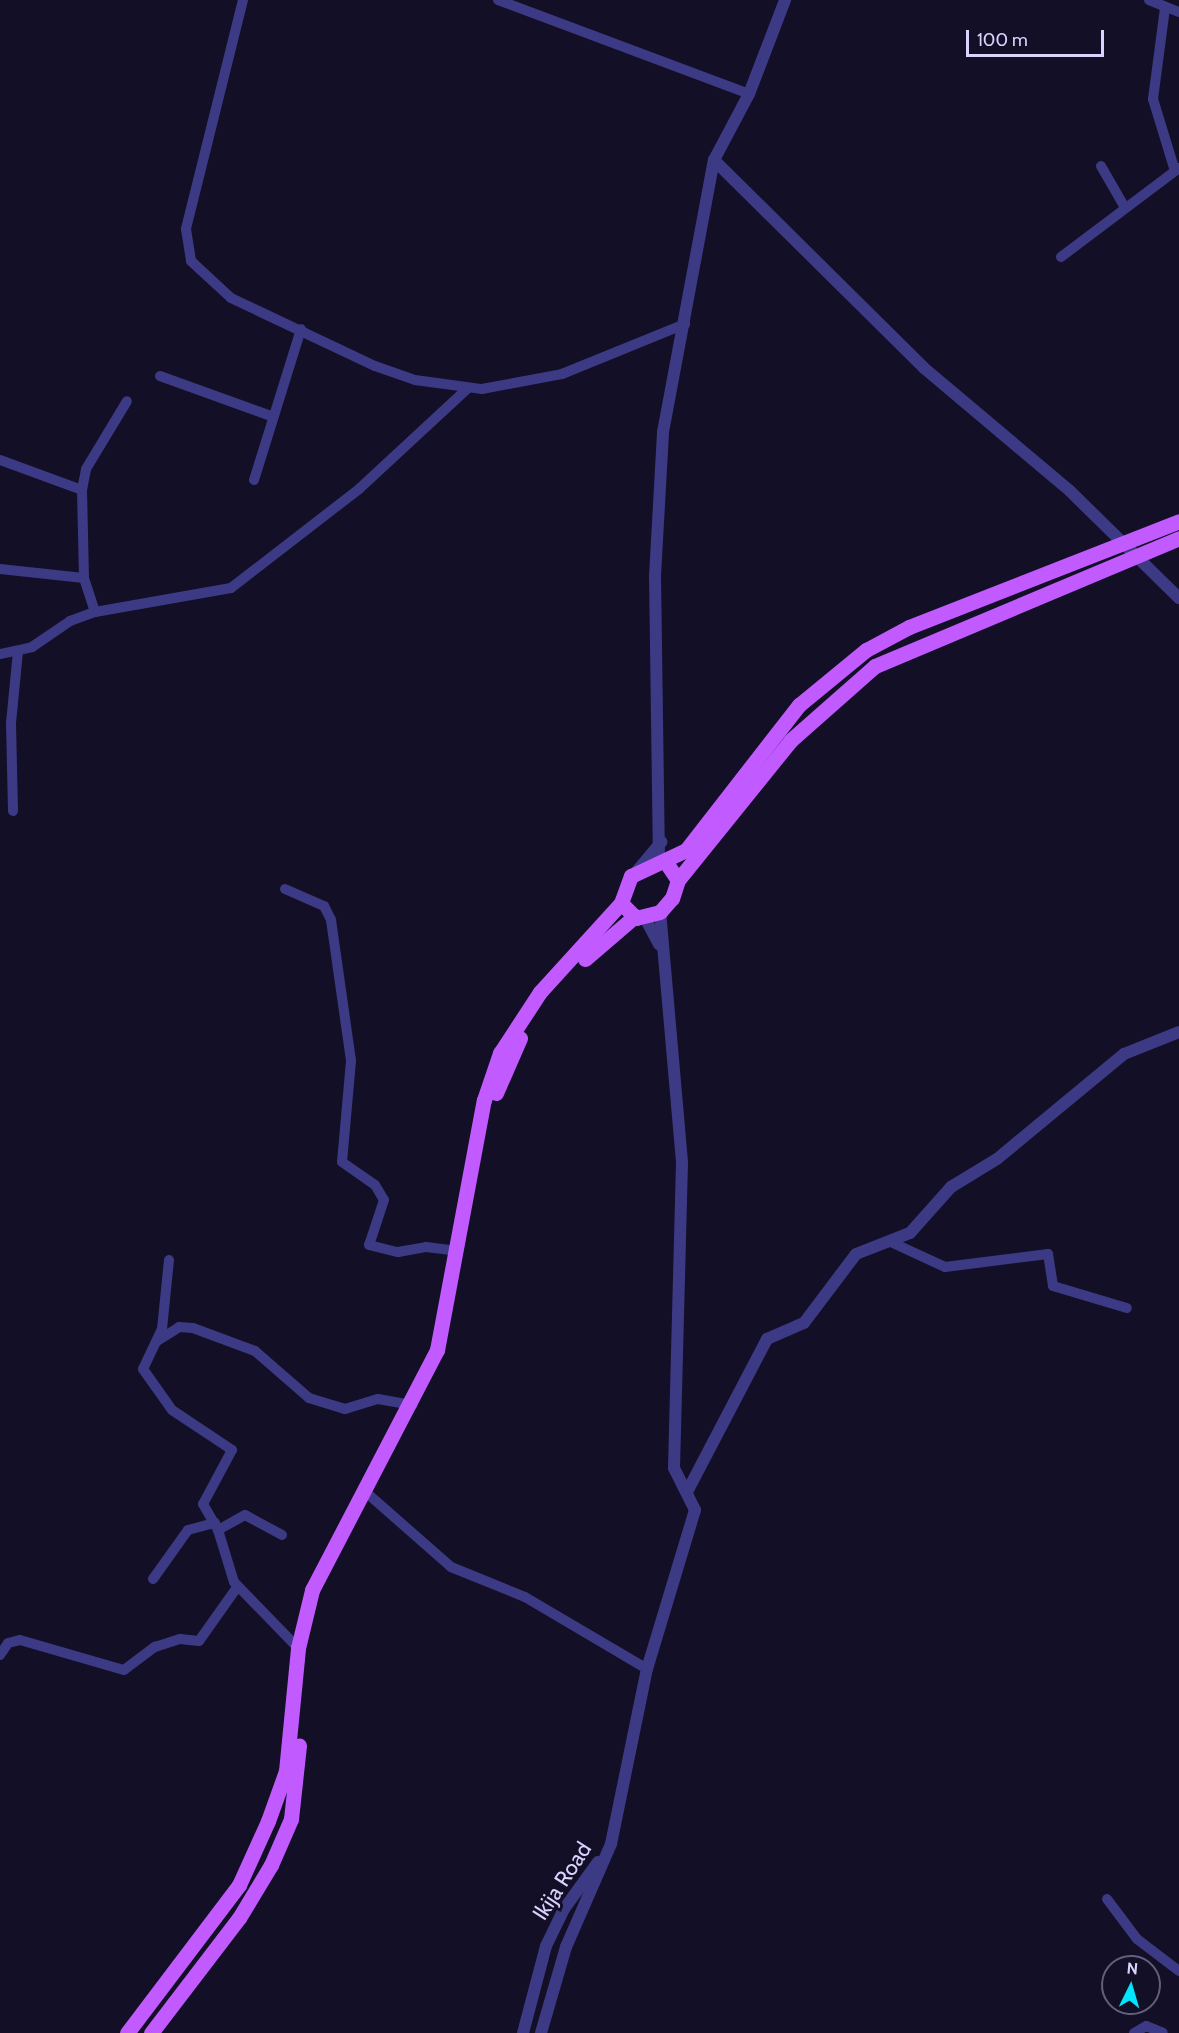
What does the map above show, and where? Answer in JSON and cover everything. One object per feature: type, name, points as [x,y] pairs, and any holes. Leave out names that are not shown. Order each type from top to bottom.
[{"type":"main road","points":[[128,2033],[253,1859],[286,1771],[298,1648],[312,1590],[329,1548],[412,1405],[437,1350],[458,1251],[484,1100],[500,1053],[540,992],[621,903],[637,871],[686,850],[706,827],[749,762],[799,705],[866,650],[909,627],[1179,521]]},
{"type":"main road","points":[[151,2033],[239,1918],[291,1819],[313,1616],[338,1548],[444,1351],[493,1103],[510,1056],[547,999],[640,917],[660,912],[678,880],[791,740],[875,666],[906,648],[1179,538]]},
{"type":"main road","points":[[662,861],[678,880]]},
{"type":"main road","points":[[621,903],[640,917]]},
{"type":"street","points":[[243,0],[197,182],[186,246],[191,261],[231,298],[301,329],[375,366],[416,380],[468,388],[562,374],[685,324]]},
{"type":"street","points":[[498,0],[749,94]]},
{"type":"street","points":[[662,861],[657,502],[663,432],[685,324],[699,218],[714,160],[749,94],[785,0]]},
{"type":"street","points":[[1149,0],[1179,12]]},
{"type":"street","points":[[1061,257],[1124,206],[1177,170],[1153,99],[1165,8]]},
{"type":"street","points":[[714,160],[924,368],[1070,491],[1179,598]]},
{"type":"street","points":[[1101,166],[1124,206]]},
{"type":"street","points":[[254,480],[271,416],[301,329]]},
{"type":"street","points":[[160,376],[271,416]]},
{"type":"street","points":[[0,654],[18,652],[95,612],[203,595],[255,574],[359,489],[468,388]]},
{"type":"street","points":[[95,612],[84,578],[82,490],[86,469],[127,401]]},
{"type":"street","points":[[0,460],[82,490]]},
{"type":"street","points":[[0,569],[84,578]]},
{"type":"street","points":[[13,811],[11,723],[18,652]]},
{"type":"street","points":[[637,871],[661,842]]},
{"type":"street","points":[[285,889],[324,906],[331,920],[351,1061],[342,1162],[375,1185],[384,1200],[369,1245],[398,1252],[426,1247],[458,1251]]},
{"type":"street","points":[[611,1844],[647,1669],[695,1510],[674,1468],[682,1162],[666,952],[659,933],[660,912]]},
{"type":"street","points":[[640,917],[666,952]]},
{"type":"street","points":[[695,1510],[684,1488],[767,1339],[804,1323],[856,1254],[893,1243],[951,1187],[997,1159],[1124,1054],[1179,1032]]},
{"type":"street","points":[[893,1243],[945,1267],[1048,1254],[1053,1286],[1127,1308]]},
{"type":"street","points":[[169,1260],[162,1329],[145,1354],[147,1381],[176,1414],[232,1449],[203,1498],[238,1586],[298,1648]]},
{"type":"street","points":[[154,1342],[185,1326],[255,1351],[309,1398],[347,1409],[378,1399],[412,1405]]},
{"type":"street","points":[[368,1494],[452,1567],[525,1597],[647,1669]]},
{"type":"street","points":[[153,1579],[188,1530],[216,1526],[245,1515],[282,1535]]},
{"type":"street","points":[[0,1655],[8,1644],[20,1640],[123,1670],[162,1644],[199,1641],[238,1586]]},
{"type":"street","name":"Ikija Road","points":[[523,2033],[546,1946],[564,1909],[611,1844]]},
{"type":"street","name":"Ikija Road","points":[[541,2033],[566,1947],[611,1844]]},
{"type":"street","points":[[1107,1899],[1137,1939],[1179,1971]]},
{"type":"street","points":[[1134,2033],[1146,2026],[1163,2033]]}]
